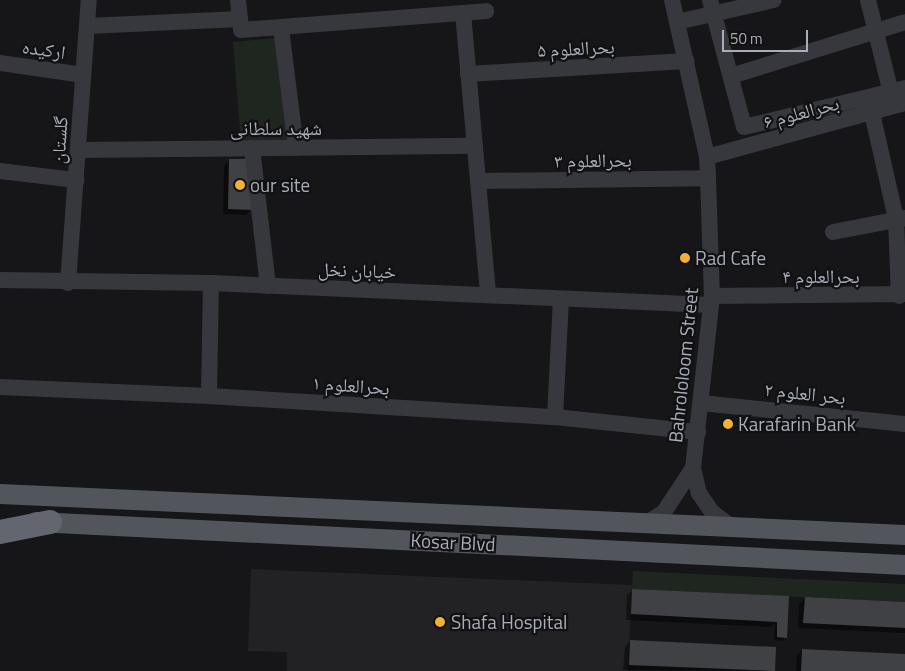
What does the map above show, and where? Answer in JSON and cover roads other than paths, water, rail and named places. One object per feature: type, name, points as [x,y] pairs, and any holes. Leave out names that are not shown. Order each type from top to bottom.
[{"type":"highway","points":[[0,532],[50,522]]},
{"type":"main road","points":[[0,481],[52,496]]},
{"type":"main road","name":"Kosar Blvd","points":[[0,494],[905,535]]},
{"type":"main road","name":"Kosar Blvd","points":[[0,520],[905,565]]},
{"type":"street","name":"گلستان","points":[[68,283],[89,0]]},
{"type":"street","points":[[238,0],[241,30],[486,11]]},
{"type":"street","name":"Bahrololoom Street","points":[[672,0],[707,157],[708,178],[712,300],[693,468]]},
{"type":"street","points":[[677,22],[712,7],[774,0]]},
{"type":"street","points":[[712,7],[744,127],[898,91],[875,29],[868,0]]},
{"type":"street","points":[[463,12],[488,295]]},
{"type":"street","points":[[87,26],[240,19]]},
{"type":"street","points":[[730,76],[875,29],[905,22]]},
{"type":"street","points":[[281,28],[296,148]]},
{"type":"street","name":"بحرالعلوم ۵","points":[[468,74],[687,61]]},
{"type":"street","name":"ارکیده","points":[[0,63],[83,75]]},
{"type":"street","name":"بحرالعلوم ۶","points":[[707,157],[905,103]]},
{"type":"street","points":[[872,113],[900,219],[902,295]]},
{"type":"street","name":"شهید سلطانی","points":[[78,150],[475,146]]},
{"type":"street","points":[[252,148],[268,286]]},
{"type":"street","points":[[0,171],[76,180]]},
{"type":"street","name":"بحرالعلوم ۳","points":[[478,181],[708,178]]},
{"type":"street","points":[[833,232],[900,219]]},
{"type":"street","name":"خیابان نخل","points":[[0,280],[68,283],[211,283],[561,299],[712,300]]},
{"type":"street","points":[[209,396],[211,283]]},
{"type":"street","name":"بحرالعلوم ۴","points":[[712,300],[902,295]]},
{"type":"street","points":[[554,418],[561,299]]},
{"type":"street","name":"بحرالعلوم ۱","points":[[0,387],[209,396],[554,418],[698,432]]},
{"type":"street","name":"بحر العلوم ۲","points":[[701,403],[905,424]]},
{"type":"street","points":[[645,524],[664,512],[693,468]]},
{"type":"street","points":[[693,468],[703,499],[712,512],[732,527]]},
{"type":"place","name":"our site","points":[[240,185]]},
{"type":"place","name":"Rad Cafe","points":[[685,258]]},
{"type":"place","name":"Karafarin Bank","points":[[728,424]]},
{"type":"place","name":"Shafa Hospital","points":[[440,622]]}]
